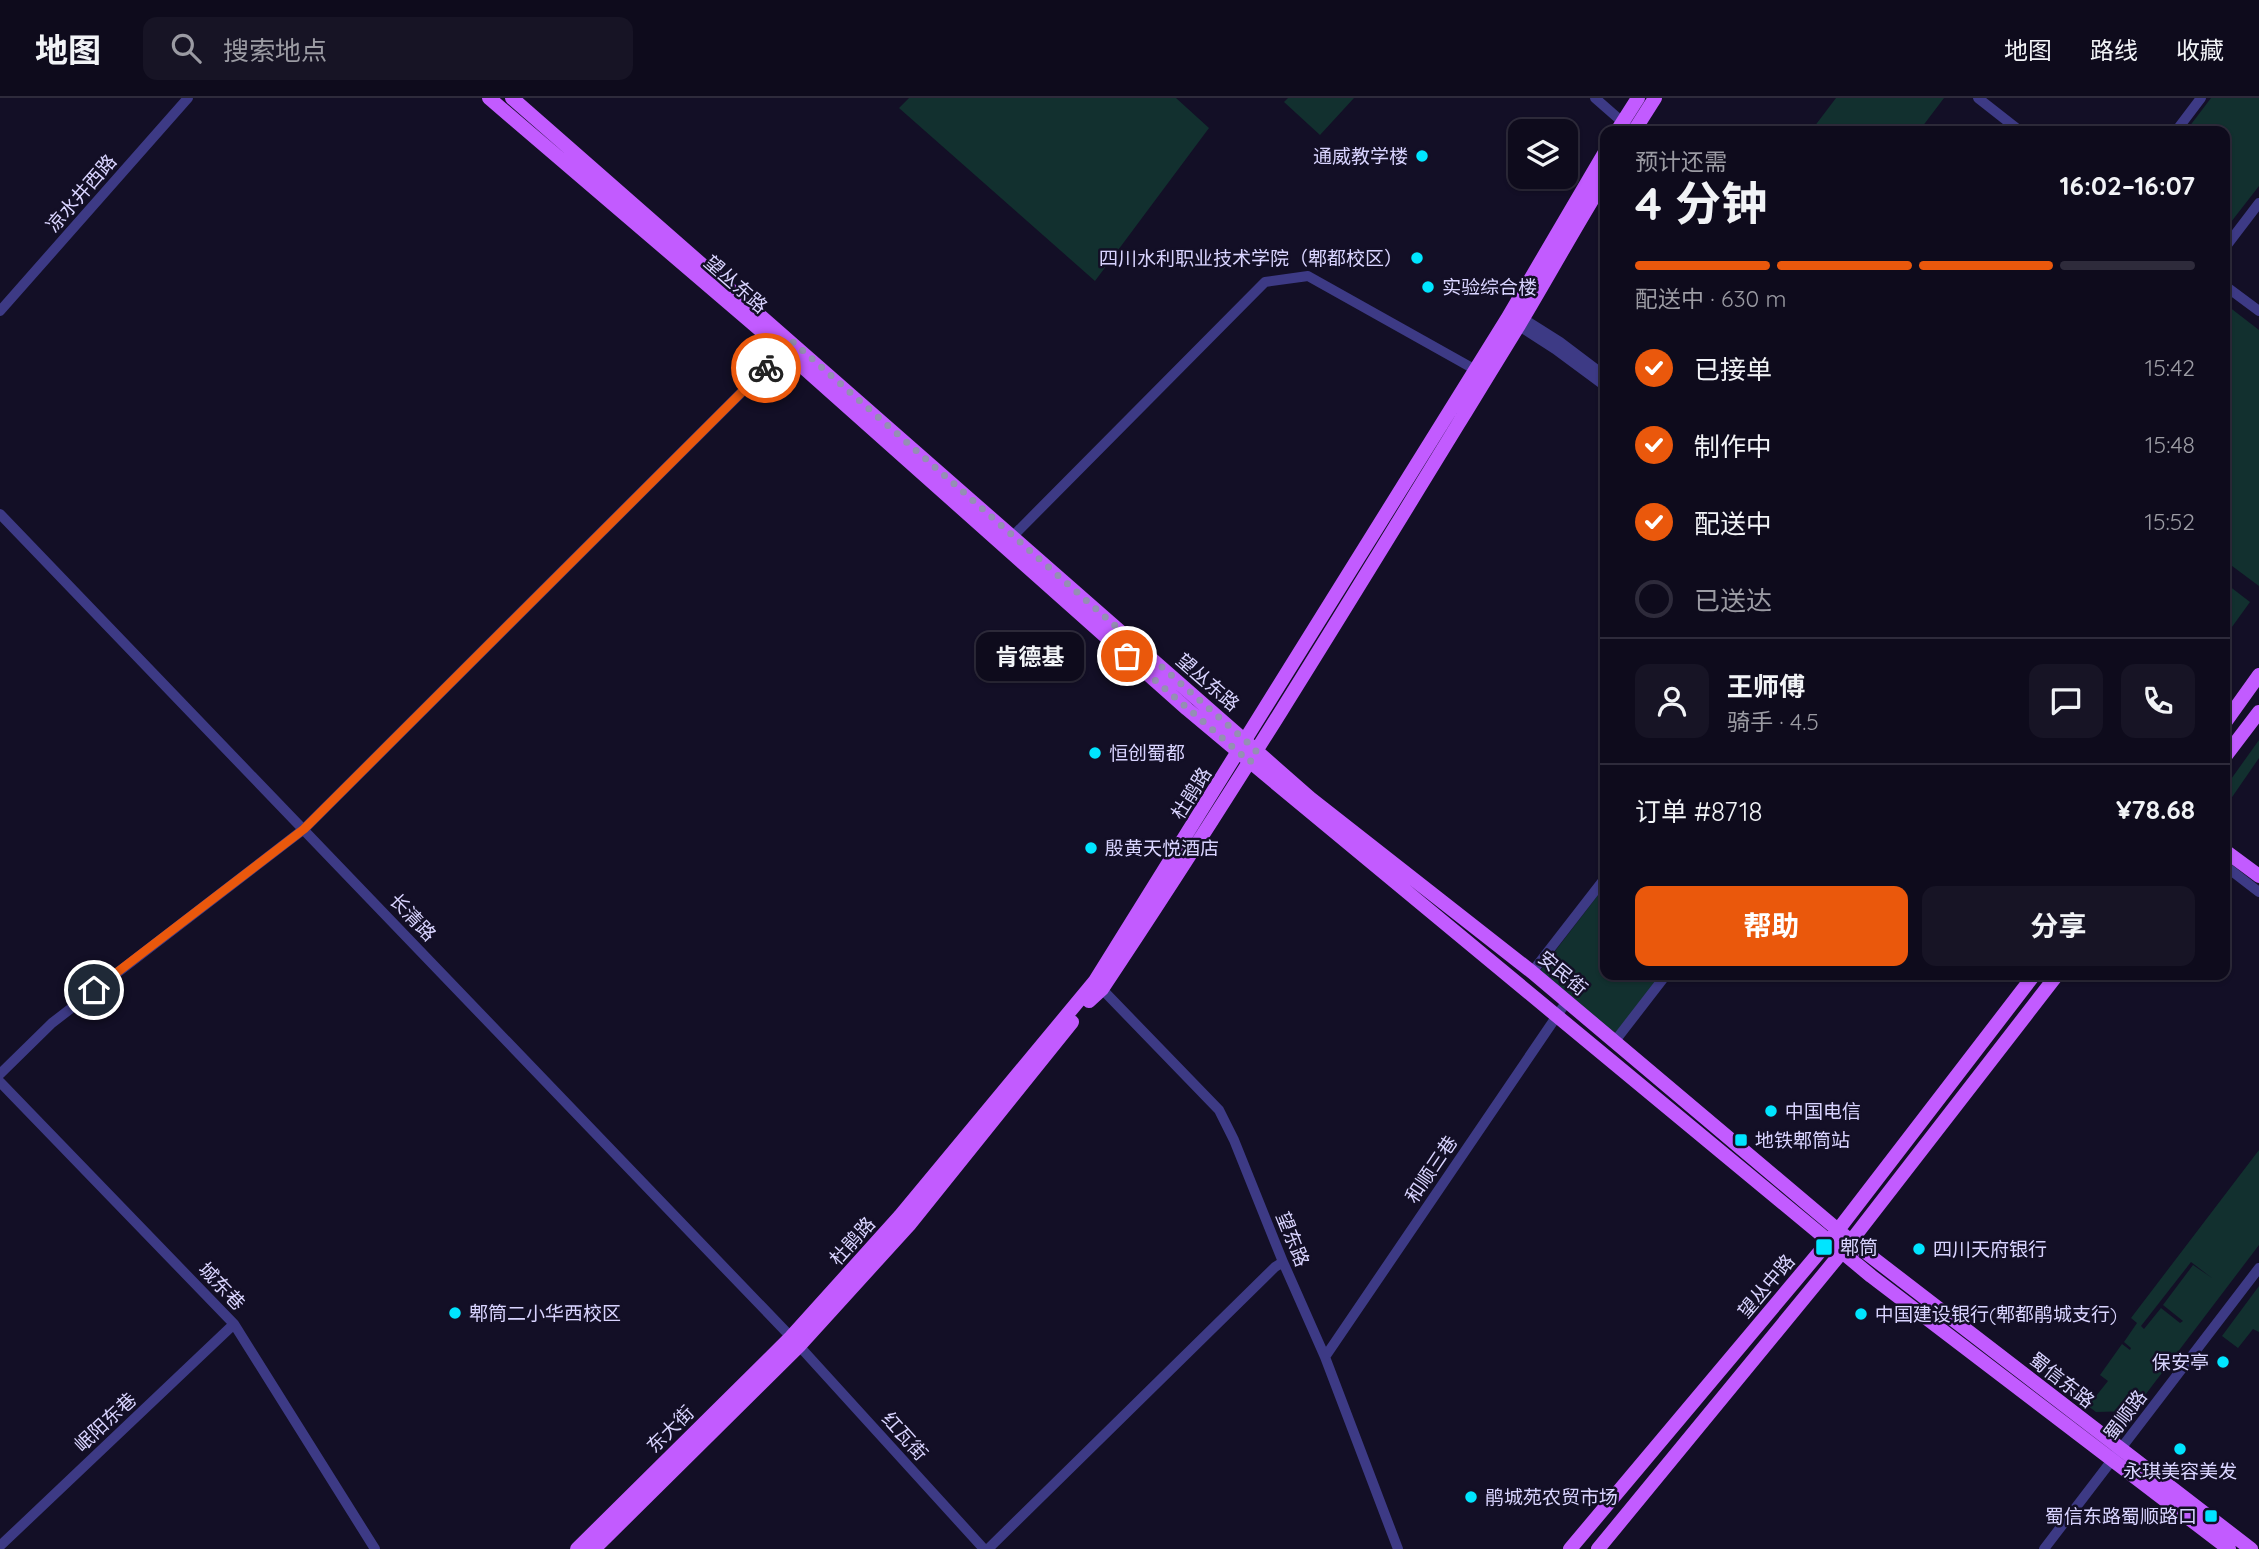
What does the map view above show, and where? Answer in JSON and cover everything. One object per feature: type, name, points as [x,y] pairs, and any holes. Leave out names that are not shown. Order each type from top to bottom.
[{"type":"main road","name":"望丛东路","points":[[489,98],[1013,536],[1248,752]]},
{"type":"main road","name":"望丛东路","points":[[513,98],[788,346],[1248,752]]},
{"type":"main road","points":[[1625,126],[1638,98]]},
{"type":"main road","points":[[1626,126],[1655,98]]},
{"type":"main road","name":"杜鹃路","points":[[1248,752],[1475,369],[1516,321],[1600,161]]},
{"type":"main road","name":"杜鹃路","points":[[795,1342],[1098,985],[1248,752],[1600,187]]},
{"type":"main road","points":[[2230,716],[2259,675]]},
{"type":"main road","points":[[2230,750],[2259,712]]},
{"type":"main road","name":"安民街","points":[[1248,752],[1532,972],[1615,1041],[1846,1247]]},
{"type":"main road","name":"安民街","points":[[1248,752],[1556,1016],[1833,1236]]},
{"type":"main road","points":[[2230,855],[2259,877]]},
{"type":"main road","name":"望丛中路","points":[[1570,1549],[1833,1236],[2030,980]]},
{"type":"main road","name":"望丛中路","points":[[1598,1549],[1846,1247],[2053,980]]},
{"type":"main road","name":"蜀信东路","points":[[1846,1247],[2117,1455],[2250,1549]]},
{"type":"main road","name":"东大街","points":[[577,1549],[795,1342]]},
{"type":"main road","name":"东大街","points":[[594,1549],[795,1342]]},
{"type":"main road","name":"蜀信东路","points":[[2117,1455],[2229,1549]]},
{"type":"street","name":"凉水井西路","points":[[0,311],[188,98]]},
{"type":"street","points":[[1595,98],[1622,126]]},
{"type":"street","points":[[1978,98],[2014,126]]},
{"type":"street","points":[[2180,126],[2201,98]]},
{"type":"street","points":[[2230,241],[2259,203]]},
{"type":"street","points":[[1013,536],[1265,282],[1308,276],[1475,369]]},
{"type":"street","points":[[2230,289],[2259,310]]},
{"type":"street","points":[[1516,321],[1560,342],[1600,372]]},
{"type":"street","points":[[1516,321],[1600,382]]},
{"type":"street","points":[[0,1074],[52,1023],[304,829],[788,346]]},
{"type":"street","name":"长清路","points":[[0,514],[795,1342]]},
{"type":"street","points":[[2230,870],[2259,892]]},
{"type":"street","points":[[1532,972],[1600,884]]},
{"type":"street","points":[[1615,1041],[1662,980]]},
{"type":"street","name":"望东路","points":[[1098,985],[1219,1110],[1325,1357],[1398,1549]]},
{"type":"street","name":"和顺三巷","points":[[1325,1357],[1567,1002]]},
{"type":"street","name":"城东巷","points":[[0,1082],[234,1324],[374,1549]]},
{"type":"street","points":[[986,1549],[1283,1262]]},
{"type":"street","name":"蜀顺路","points":[[2044,1549],[2259,1268]]},
{"type":"street","name":"岷阳东巷","points":[[0,1546],[234,1324]]},
{"type":"street","name":"红瓦街","points":[[795,1342],[986,1549]]},
{"type":"green space","points":[[909,98],[1176,98],[1209,128],[1095,281],[899,108]]},
{"type":"green space","points":[[1288,98],[1354,98],[1320,135],[1284,102]]},
{"type":"green space","points":[[1836,98],[1944,98],[1923,126],[1815,126]]},
{"type":"green space","points":[[2211,98],[2259,98],[2259,186],[2230,223],[2230,126],[2190,126]]},
{"type":"green space","points":[[2230,308],[2259,330],[2259,586],[2230,564]]},
{"type":"green space","points":[[2230,587],[2250,602],[2230,630]]},
{"type":"green space","points":[[2259,740],[2259,758],[2230,800],[2230,781]]},
{"type":"green space","points":[[1600,893],[1600,980],[1659,980],[1616,1035],[1539,972]]},
{"type":"green space","points":[[2259,1150],[2259,1245],[2133,1411],[2096,1412],[2088,1406],[2108,1381],[2100,1375],[2122,1344],[2130,1350],[2131,1348],[2124,1342],[2137,1323],[2131,1318]],"holes":[[[2191,1262],[2212,1278],[2193,1265],[2163,1305],[2183,1321],[2180,1323],[2161,1308],[2144,1329],[2141,1326]]]},
{"type":"green space","points":[[2259,1286],[2259,1332],[2253,1329],[2238,1348],[2222,1336]]},
{"type":"way so far","points":[[766,368],[793,342],[1246,741],[1257,752],[1250,762],[1127,656]]},
{"type":"place","name":"通威教学楼","points":[[1422,156]]},
{"type":"place","name":"四川水利职业技术学院（郫都校区）","points":[[1417,258]]},
{"type":"place","name":"实验综合楼","points":[[1428,287]]},
{"type":"place","name":"肯德基","points":[[1127,656]]},
{"type":"place","name":"恒创蜀都","points":[[1095,753]]},
{"type":"place","name":"殷黄天悦酒店","points":[[1091,848]]},
{"type":"place","name":"中国电信","points":[[1771,1111]]},
{"type":"place","name":"地铁郫筒站","points":[[1741,1140]]},
{"type":"place","name":"郫筒","points":[[1824,1247]]},
{"type":"place","name":"四川天府银行","points":[[1919,1249]]},
{"type":"place","name":"郫筒二小华西校区","points":[[455,1313]]},
{"type":"place","name":"中国建设银行(郫都鹃城支行)","points":[[1861,1314]]},
{"type":"place","name":"保安亭","points":[[2223,1362]]},
{"type":"place","name":"永琪美容美发","points":[[2180,1449]]},
{"type":"place","name":"鹃城苑农贸市场","points":[[1471,1497]]},
{"type":"place","name":"蜀信东路蜀顺路口","points":[[2211,1516]]},
{"type":"route","points":[[94,990],[304,829],[766,368]]}]
